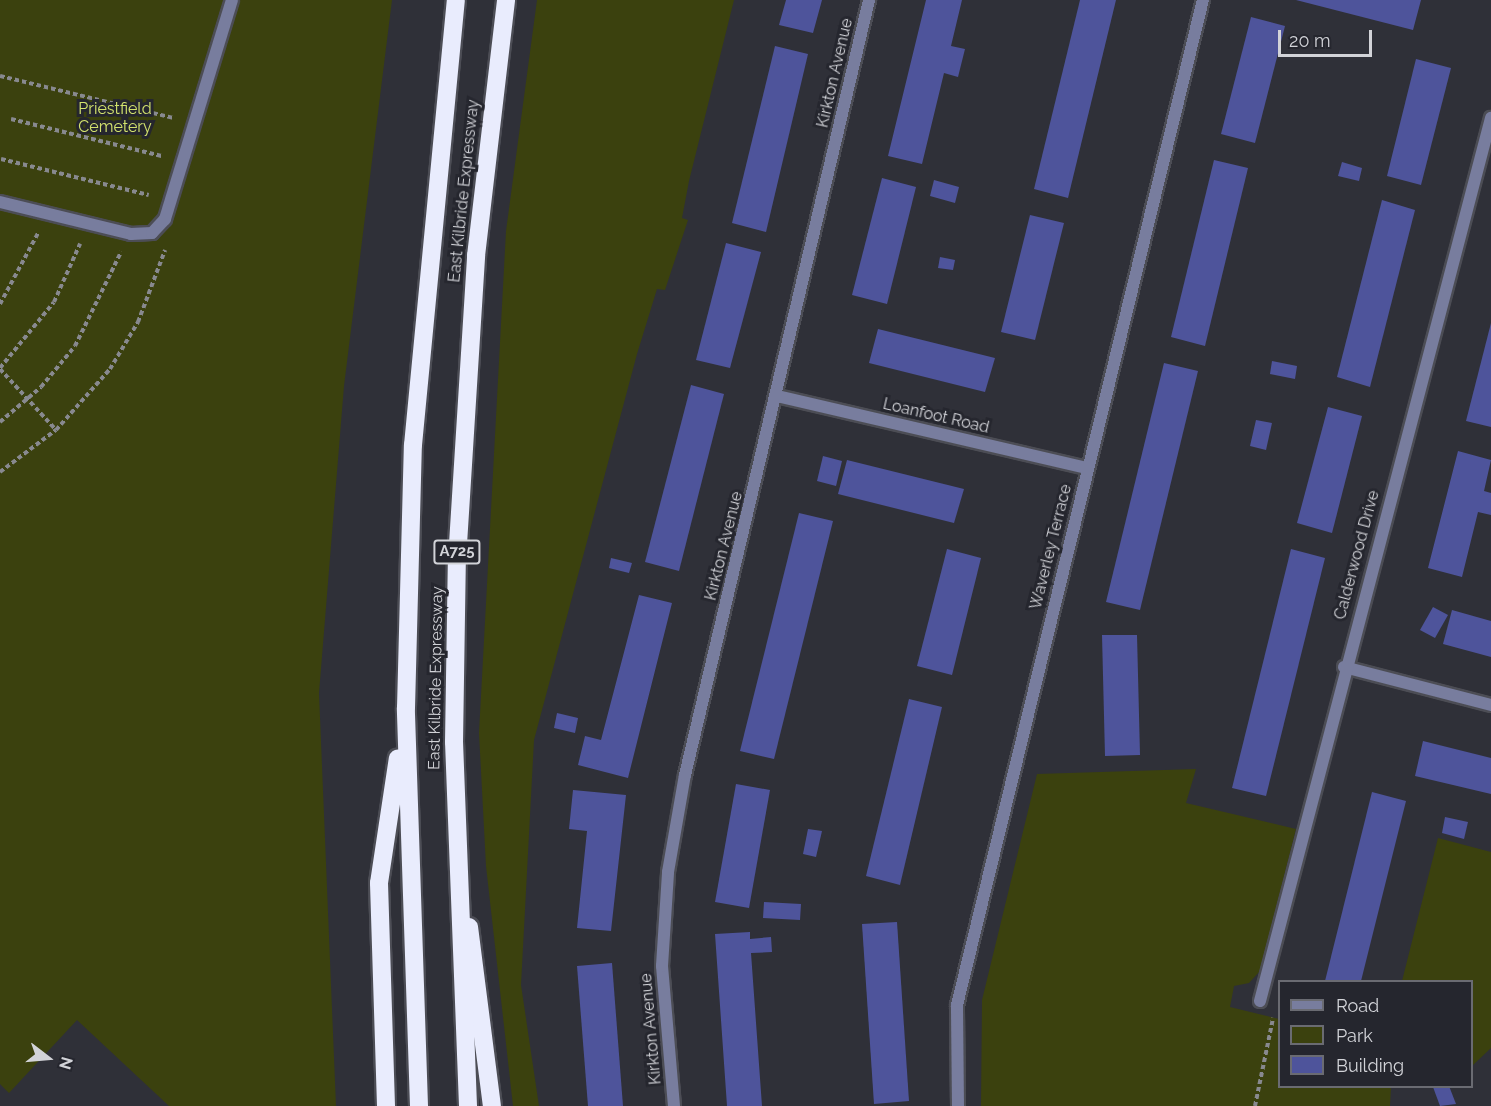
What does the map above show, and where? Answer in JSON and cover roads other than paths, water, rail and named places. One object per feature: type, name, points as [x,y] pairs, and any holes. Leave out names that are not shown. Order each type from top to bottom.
[{"type":"highway","name":"East Kilbride Expressway","points":[[419,1106],[406,708],[413,445],[456,0]]},
{"type":"highway","name":"East Kilbride Expressway","points":[[468,1106],[456,833],[457,560],[466,374],[506,0]]},
{"type":"highway","name":"A725","points":[[386,1106],[379,883],[406,708]]},
{"type":"highway","name":"A725","points":[[456,833],[492,1106]]},
{"type":"street","points":[[0,202],[126,233],[152,233],[160,226],[171,200],[232,0]]},
{"type":"street","name":"Kirkton Avenue","points":[[674,1106],[662,966],[668,872],[685,775],[777,396],[869,0]]},
{"type":"street","name":"Waverley Terrace","points":[[957,1106],[957,1005],[1203,0]]},
{"type":"street","name":"Calderwood Drive","points":[[1260,1001],[1344,668],[1491,118]]},
{"type":"street","name":"Loanfoot Road","points":[[777,396],[1087,468]]},
{"type":"street","points":[[1344,668],[1491,705]]},
{"type":"park label","name":"Priestfield Cemetery","points":[[115,118]]}]
